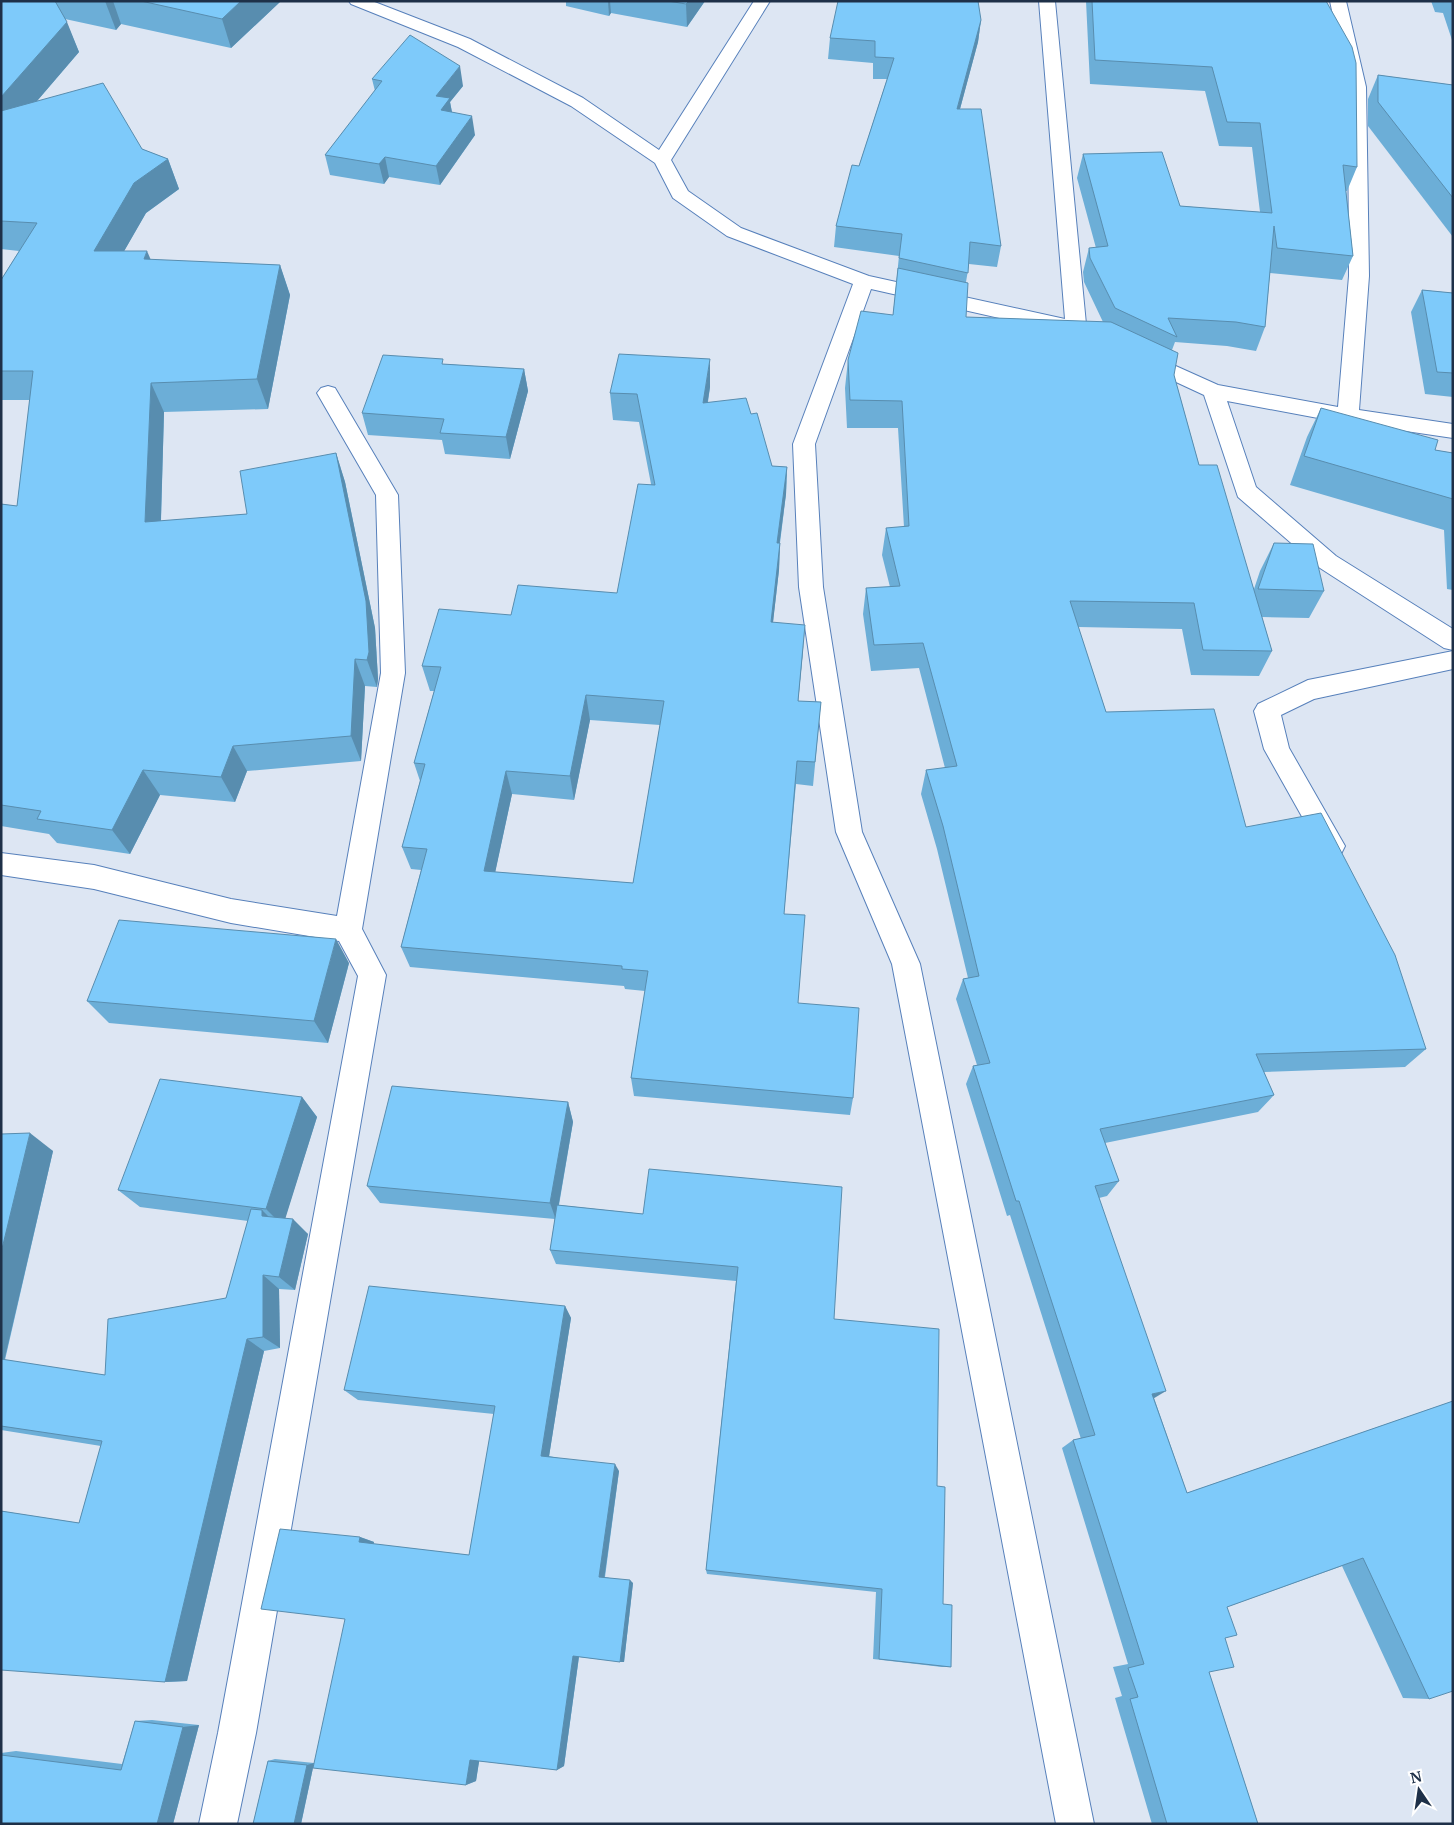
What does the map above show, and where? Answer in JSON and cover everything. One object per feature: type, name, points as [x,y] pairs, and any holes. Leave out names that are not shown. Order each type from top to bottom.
[{"type":"street","points":[[357,1],[464,43],[576,102],[662,160],[680,194],[734,232],[864,280],[1084,331],[1047,1]]},
{"type":"street","points":[[662,160],[762,1]]},
{"type":"street","points":[[1338,1],[1357,87],[1359,276],[1348,414]]},
{"type":"street","points":[[864,280],[804,444],[811,587],[849,832],[906,964],[1075,1824]]},
{"type":"street","points":[[1125,350],[1213,392],[1318,411],[1453,431]]},
{"type":"street","points":[[1213,392],[1246,491],[1328,562],[1453,641]]},
{"type":"street","points":[[218,1824],[238,1723],[372,975],[348,930],[393,672],[387,495],[328,393]]},
{"type":"street","points":[[1346,869],[1278,749],[1267,711],[1308,690],[1453,660]]},
{"type":"street","points":[[1,864],[94,877],[231,911],[348,930]]},
{"type":"building","points":[[1,1],[55,1],[67,22],[1,97]]},
{"type":"building","points":[[141,1],[241,1],[222,19]]},
{"type":"building","points":[[668,1],[689,1],[686,4]]},
{"type":"building","points":[[838,1],[978,1],[981,20],[957,109],[981,109],[1001,246],[970,242],[968,273],[899,258],[902,234],[836,226],[852,165],[859,166],[894,58],[875,57],[875,41],[830,38]]},
{"type":"building","points":[[1092,1],[1326,1],[1352,47],[1356,63],[1357,167],[1343,165],[1353,256],[1277,248],[1274,226],[1265,327],[1236,322],[1168,318],[1177,337],[1115,308],[1090,258],[1089,248],[1108,246],[1083,154],[1162,152],[1180,206],[1272,213],[1260,123],[1227,122],[1212,67],[1095,60]]},
{"type":"building","points":[[410,35],[460,66],[436,96],[450,98],[441,110],[472,116],[436,166],[385,157],[379,164],[325,155],[382,81],[372,79]]},
{"type":"building","points":[[1378,75],[1453,85],[1453,198],[1378,102]]},
{"type":"building","points":[[103,83],[142,149],[168,159],[134,183],[94,251],[147,251],[144,259],[280,265],[257,379],[151,383],[145,522],[247,514],[240,471],[336,453],[366,601],[369,652],[367,660],[355,659],[351,736],[233,746],[221,777],[143,770],[112,830],[37,819],[41,811],[1,805],[1,504],[17,506],[33,371],[1,371],[1,280],[37,223],[1,221],[1,111]]},
{"type":"building","points":[[898,268],[968,283],[966,317],[1111,322],[1178,353],[1174,375],[1199,465],[1217,465],[1272,651],[1203,650],[1194,603],[1070,601],[1106,712],[1214,709],[1246,827],[1321,813],[1395,955],[1426,1049],[1256,1054],[1274,1095],[1100,1129],[1119,1181],[1095,1186],[1166,1391],[1152,1394],[1187,1493],[1453,1401],[1453,1691],[1429,1699],[1363,1558],[1227,1607],[1237,1635],[1225,1638],[1234,1667],[1209,1672],[1258,1824],[1167,1824],[1130,1699],[1138,1697],[1128,1668],[1144,1664],[1073,1440],[1095,1435],[1019,1201],[1016,1201],[973,1066],[990,1063],[963,979],[979,976],[943,826],[926,770],[957,766],[923,643],[874,645],[866,588],[900,586],[886,528],[909,526],[902,401],[850,400],[848,360],[861,311],[893,315]]},
{"type":"building","points":[[1422,290],[1453,293],[1453,373],[1437,372]]},
{"type":"building","points":[[619,354],[710,359],[703,403],[746,398],[751,414],[757,413],[772,466],[787,467],[777,543],[780,543],[771,622],[805,625],[798,701],[821,702],[815,762],[797,761],[784,914],[805,915],[798,1003],[859,1008],[853,1098],[631,1078],[648,971],[622,969],[622,966],[401,947],[427,849],[402,847],[425,764],[414,763],[441,667],[422,666],[439,609],[511,615],[518,585],[617,593],[638,484],[655,485],[637,394],[610,393]],"holes":[[[586,695],[664,701],[633,883],[484,871],[506,771],[570,776]]]},
{"type":"building","points":[[383,355],[443,359],[442,364],[524,369],[506,437],[440,433],[444,419],[362,413]]},
{"type":"building","points":[[1321,408],[1438,440],[1435,450],[1453,453],[1453,499],[1304,456]]},
{"type":"building","points":[[1274,543],[1313,544],[1324,591],[1258,589]]},
{"type":"building","points":[[119,920],[336,939],[314,1021],[87,1001]]},
{"type":"building","points":[[160,1079],[302,1097],[266,1209],[118,1190]]},
{"type":"building","points":[[392,1086],[568,1102],[550,1203],[367,1186]]},
{"type":"building","points":[[30,1133],[1,1253],[1,1134]]},
{"type":"building","points":[[649,1169],[842,1187],[834,1319],[939,1329],[937,1486],[945,1487],[943,1604],[952,1605],[951,1667],[879,1659],[882,1589],[706,1570],[738,1267],[550,1250],[557,1205],[643,1214]]},
{"type":"building","points":[[251,1209],[262,1210],[262,1216],[293,1219],[279,1277],[263,1275],[263,1337],[247,1339],[165,1682],[1,1670],[1,1511],[79,1523],[102,1441],[1,1426],[1,1359],[105,1375],[108,1319],[226,1298]]},
{"type":"building","points":[[369,1286],[565,1306],[541,1456],[615,1464],[599,1577],[630,1580],[620,1662],[573,1656],[557,1770],[470,1760],[466,1785],[313,1768],[345,1619],[261,1609],[280,1529],[360,1537],[359,1542],[469,1555],[495,1406],[344,1390]]},
{"type":"building","points":[[135,1721],[183,1727],[157,1824],[1,1824],[1,1755],[121,1770]]},
{"type":"building","points":[[268,1761],[307,1765],[294,1824],[253,1824]]}]
